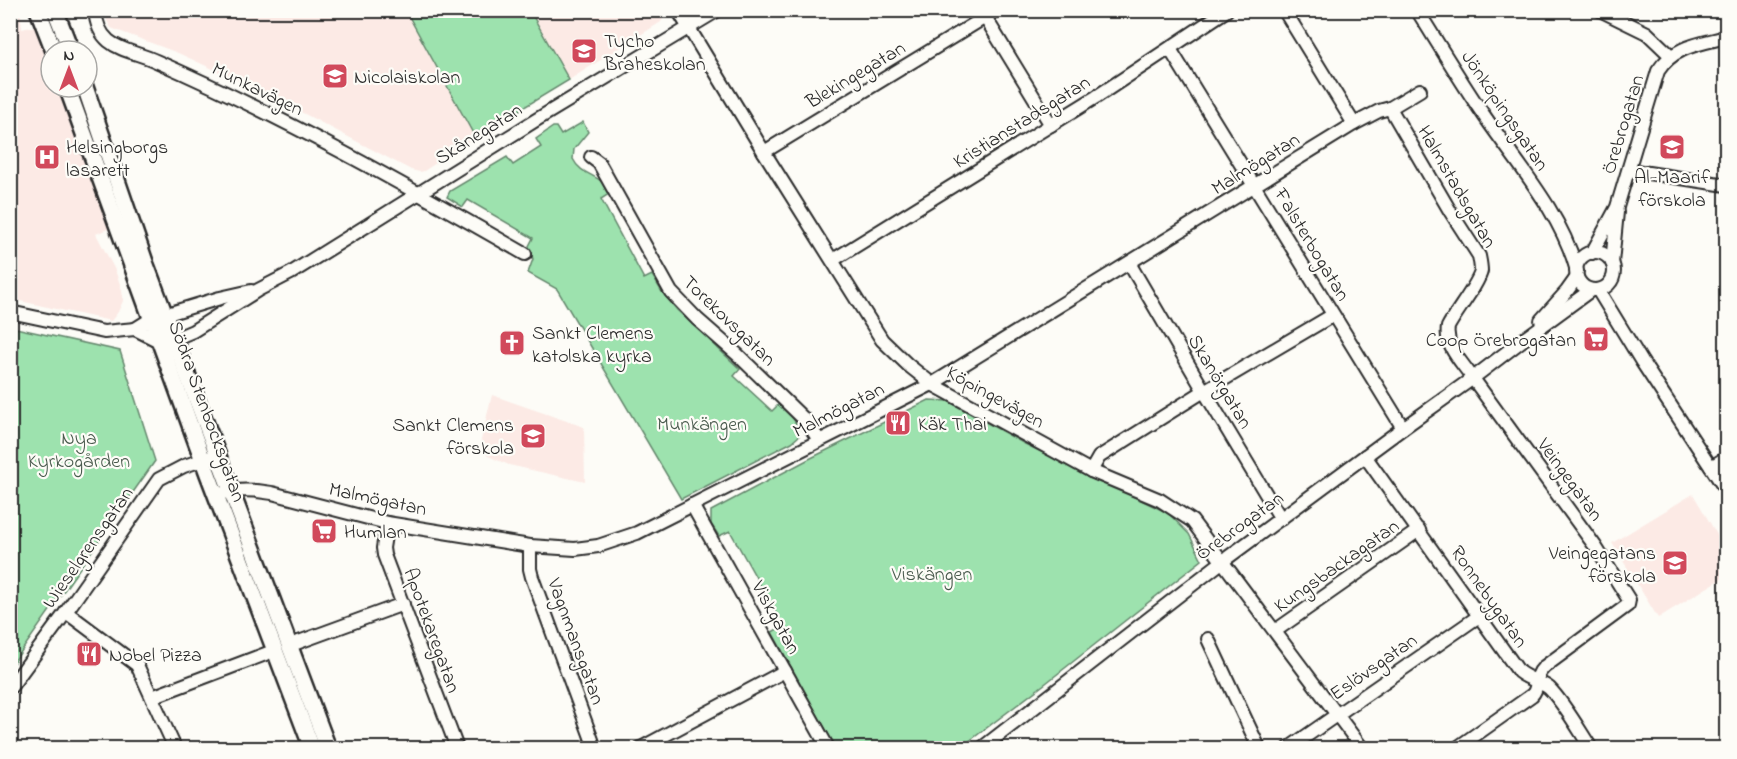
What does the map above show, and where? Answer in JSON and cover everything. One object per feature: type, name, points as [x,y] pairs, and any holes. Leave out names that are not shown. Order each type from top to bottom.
[{"type":"main road","points":[[38,10],[49,39]]},
{"type":"main road","points":[[55,10],[66,39]]},
{"type":"main road","name":"Södra Stenbocksgatan","points":[[72,99],[158,317]]},
{"type":"main road","name":"Södra Stenbocksgatan","points":[[89,99],[166,340],[282,648],[328,748]]},
{"type":"main road","name":"Södra Stenbocksgatan","points":[[282,648],[312,748]]},
{"type":"street","name":"Munkavägen","points":[[95,10],[99,29],[105,39],[114,46],[198,79],[347,154],[525,254]]},
{"type":"street","name":"Köpingevägen","points":[[678,10],[882,340],[932,384],[1091,471],[1160,500],[1186,516],[1199,529],[1362,748]]},
{"type":"street","name":"Skånegatan","points":[[166,340],[193,331],[258,290],[291,273],[718,10]]},
{"type":"street","name":"Blekingegatan","points":[[764,152],[997,10]]},
{"type":"street","name":"Kristianstadsgatan","points":[[833,260],[1051,125],[1227,10]]},
{"type":"street","points":[[1284,10],[1354,124]]},
{"type":"street","name":"Jönköpingsgatan","points":[[1417,10],[1563,233],[1572,252],[1577,274]]},
{"type":"street","points":[[1600,10],[1654,38],[1671,56],[1693,46],[1726,37]]},
{"type":"street","points":[[985,18],[1051,125]]},
{"type":"street","name":"Falsterbogatan","points":[[1170,49],[1403,428]]},
{"type":"street","name":"Örebrogatan","points":[[1589,254],[1617,207],[1656,78],[1662,66],[1671,56]]},
{"type":"street","name":"Malmögatan","points":[[223,493],[256,490],[387,523],[530,546],[575,549],[598,546],[637,533],[932,384],[1354,124],[1390,108],[1420,90]]},
{"type":"street","name":"Halmstadsgatan","points":[[1390,108],[1480,260],[1480,274],[1450,322],[1447,331],[1448,340],[1473,378]]},
{"type":"street","name":"Torekovsgatan","points":[[591,156],[599,163],[671,292],[807,422],[819,440]]},
{"type":"street","points":[[1629,170],[1726,185]]},
{"type":"street","name":"Örebrogatan","points":[[1612,263],[1617,207]]},
{"type":"street","name":"Jönköpingsgatan","points":[[1563,233],[1589,254]]},
{"type":"street","points":[[1612,312],[1614,274],[1612,263],[1604,255],[1589,254],[1581,259],[1577,274],[1581,283],[1595,290],[1612,312],[1726,490]]},
{"type":"street","name":"Skanörgatan","points":[[1129,263],[1281,519]]},
{"type":"street","name":"Örebrogatan","points":[[1524,339],[1567,291],[1577,274]]},
{"type":"street","points":[[1595,290],[1604,288],[1612,280]]},
{"type":"street","name":"Skånegatan","points":[[135,329],[158,317],[220,298],[258,290]]},
{"type":"street","name":"Örebrogatan","points":[[982,748],[1223,561],[1524,339],[1595,290]]},
{"type":"street","points":[[10,312],[104,332],[135,329],[166,340]]},
{"type":"street","points":[[1091,471],[1099,457],[1204,391],[1333,315]]},
{"type":"street","name":"Veingegatan","points":[[1473,378],[1595,546],[1629,597],[1628,605],[1544,667],[1536,681]]},
{"type":"street","name":"Ronnebygatan","points":[[1365,456],[1519,672],[1548,688],[1556,696],[1591,748]]},
{"type":"street","name":"Wieselgrensgatan","points":[[10,688],[159,479],[169,472],[210,458]]},
{"type":"street","points":[[1711,468],[1726,458]]},
{"type":"street","name":"Viskgatan","points":[[692,505],[828,748]]},
{"type":"street","name":"Apotekaregatan","points":[[387,523],[384,555],[457,748]]},
{"type":"street","name":"Kungsbackagatan","points":[[1275,631],[1419,530]]},
{"type":"street","name":"Vagnmansgatan","points":[[530,546],[532,577],[595,748]]},
{"type":"street","points":[[153,697],[403,604]]},
{"type":"street","points":[[66,612],[134,662],[141,671],[175,748]]},
{"type":"street","name":"Eslövsgatan","points":[[1289,748],[1479,616]]},
{"type":"street","points":[[1208,639],[1259,748]]},
{"type":"street","points":[[641,748],[784,671]]},
{"type":"street","points":[[1457,748],[1532,695],[1535,692],[1536,681]]},
{"type":"shaded area","name":"Helsingborgs lasarett","points":[[20,10],[22,29],[36,26],[41,39],[39,39],[39,99],[62,99],[110,228],[96,234],[115,270],[122,290],[123,301],[111,321],[11,299],[10,11]]},
{"type":"shaded area","name":"Nicolaiskolan","points":[[106,11],[406,11],[475,137],[424,171],[411,170],[265,93],[178,53],[111,28],[107,21]]},
{"type":"shaded area","name":"Tycho Braheskolan","points":[[530,11],[664,11],[661,22],[569,80]]},
{"type":"shaded area","name":"Sankt Clemens förskola","points":[[492,395],[584,427],[585,482],[509,465],[488,456],[480,444]]},
{"type":"shaded area","name":"Veingegatans förskola","points":[[1693,494],[1726,550],[1726,576],[1658,618],[1612,543]]},
{"type":"green space","points":[[406,11],[530,11],[569,80],[475,137]]},
{"type":"green space","name":"Munkängen","points":[[583,122],[588,132],[574,149],[573,159],[582,170],[603,182],[606,187],[609,194],[601,199],[644,279],[652,275],[677,310],[740,369],[734,376],[772,411],[779,404],[793,418],[799,431],[799,436],[792,442],[681,499],[557,289],[528,273],[533,259],[529,246],[533,238],[468,200],[463,207],[447,197],[450,191],[507,157],[513,165],[541,147],[536,139],[553,127],[556,127],[561,135]]},
{"type":"green space","name":"Nya Kyrkogården","points":[[11,327],[120,351],[155,461],[11,666]]},
{"type":"green space","name":"Viskängen","points":[[929,400],[948,401],[1023,443],[1168,513],[1189,534],[1202,560],[960,748],[836,748],[772,632],[783,626],[730,531],[719,536],[711,524],[711,511],[809,459]]},
{"type":"place","name":"Tycho Braheskolan","points":[[584,51]]},
{"type":"place","name":"Nicolaiskolan","points":[[335,76]]},
{"type":"place","name":"Al-Maarif förskola","points":[[1672,147]]},
{"type":"place","name":"Helsingborgs lasarett","points":[[47,157]]},
{"type":"place","name":"Coop Örebrogatan","points":[[1596,339]]},
{"type":"place","name":"Sankt Clemens katolska kyrka","points":[[512,343]]},
{"type":"place","name":"Käk Thai","points":[[898,423]]},
{"type":"place","name":"Sankt Clemens förskola","points":[[533,436]]},
{"type":"place","name":"Humlan","points":[[324,531]]},
{"type":"place","name":"Veingegatans förskola","points":[[1675,563]]},
{"type":"place","name":"Nobel Pizza","points":[[89,654]]}]
